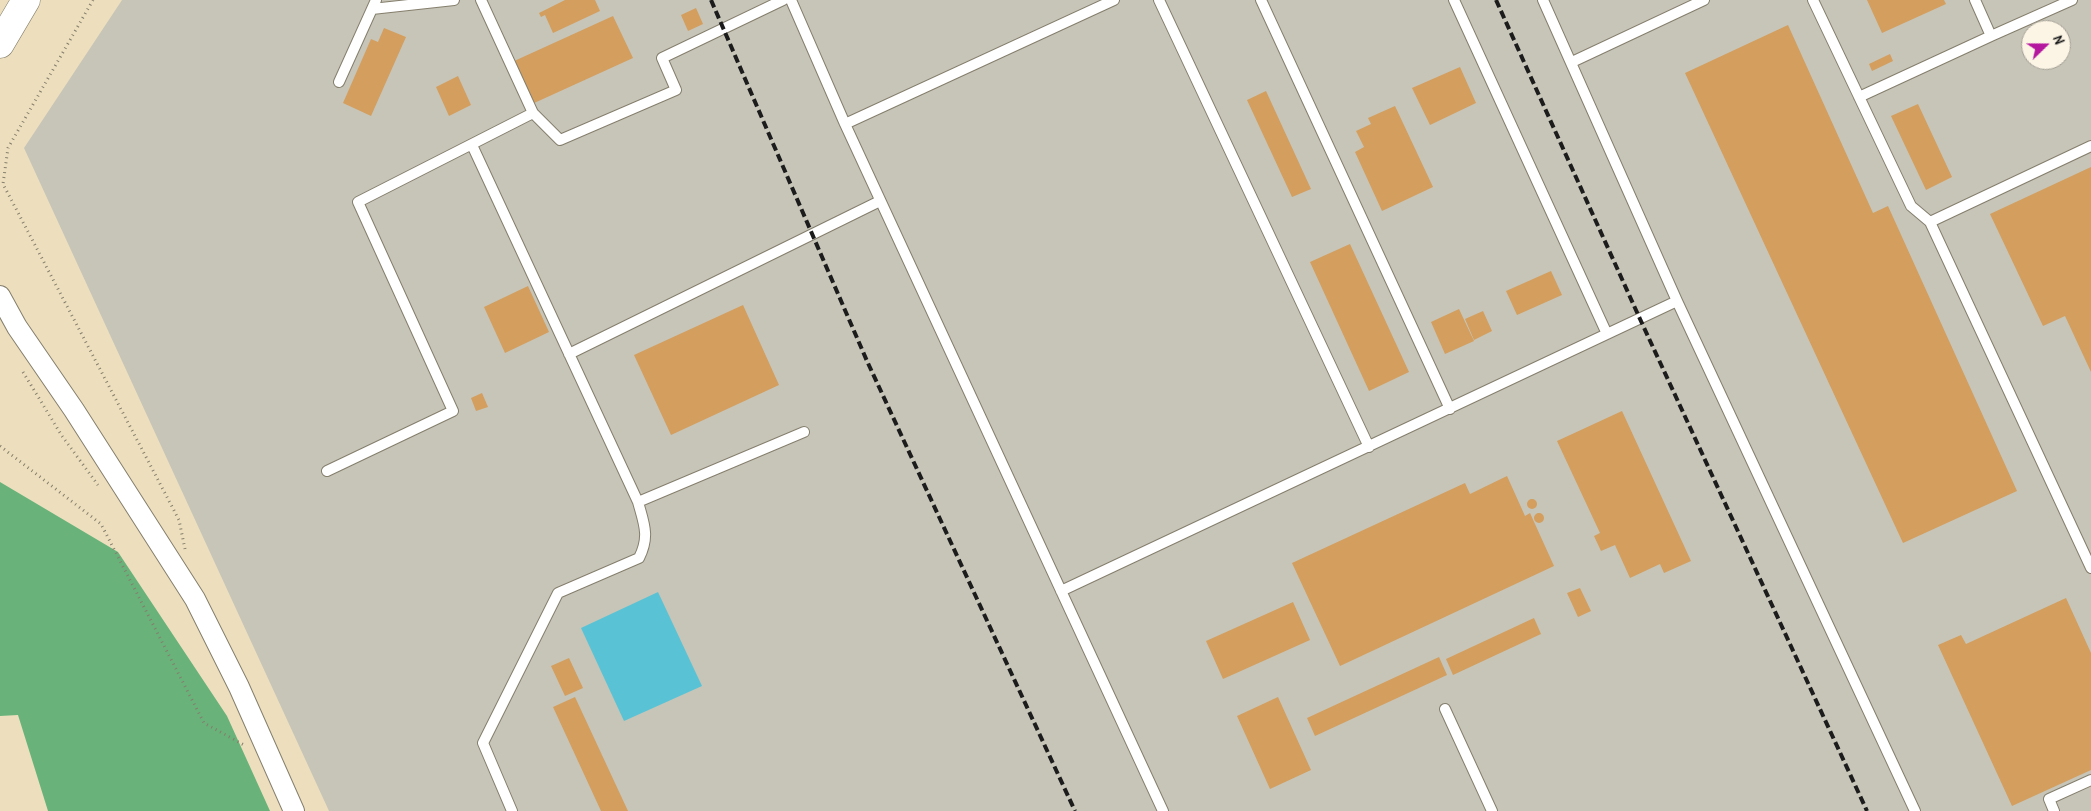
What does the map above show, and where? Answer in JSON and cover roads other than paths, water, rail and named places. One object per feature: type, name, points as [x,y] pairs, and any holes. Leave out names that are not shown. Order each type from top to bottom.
[{"type":"highway","points":[[0,44],[26,0]]},
{"type":"street","points":[[0,296],[17,327],[74,410],[196,599],[239,687],[294,811]]},
{"type":"lane","points":[[339,82],[374,5],[454,0]]},
{"type":"lane","points":[[481,0],[533,113],[560,140],[676,90],[662,58],[783,0]]},
{"type":"lane","points":[[791,0],[845,124],[1163,811]]},
{"type":"lane","points":[[845,124],[1114,0]]},
{"type":"lane","points":[[1159,0],[1369,447]]},
{"type":"lane","points":[[1261,0],[1450,409]]},
{"type":"lane","points":[[1454,0],[1608,334]]},
{"type":"lane","points":[[1543,0],[1677,301],[1915,811]]},
{"type":"lane","points":[[1572,62],[1687,3],[1704,0]]},
{"type":"lane","points":[[1814,0],[1911,206],[1930,222],[2091,568]]},
{"type":"lane","points":[[1975,0],[1991,36]]},
{"type":"lane","points":[[1859,97],[2072,0]]},
{"type":"lane","points":[[327,471],[453,411],[358,202],[533,113]]},
{"type":"lane","points":[[472,145],[638,502],[645,528],[646,545],[639,558],[558,593],[484,743],[512,811]]},
{"type":"lane","points":[[1930,222],[2091,146]]},
{"type":"lane","points":[[569,354],[880,200]]},
{"type":"lane","points":[[1061,590],[1677,301]]},
{"type":"lane","points":[[638,502],[804,432]]},
{"type":"lane","points":[[1445,709],[1492,811]]},
{"type":"lane","points":[[2054,811],[2049,799],[2091,780]]},
{"type":"water","points":[[658,592],[702,686],[624,721],[581,628]]},
{"type":"railway","points":[[711,0],[867,361],[1075,811]]},
{"type":"railway","points":[[1496,0],[1640,319],[1867,811]]}]
